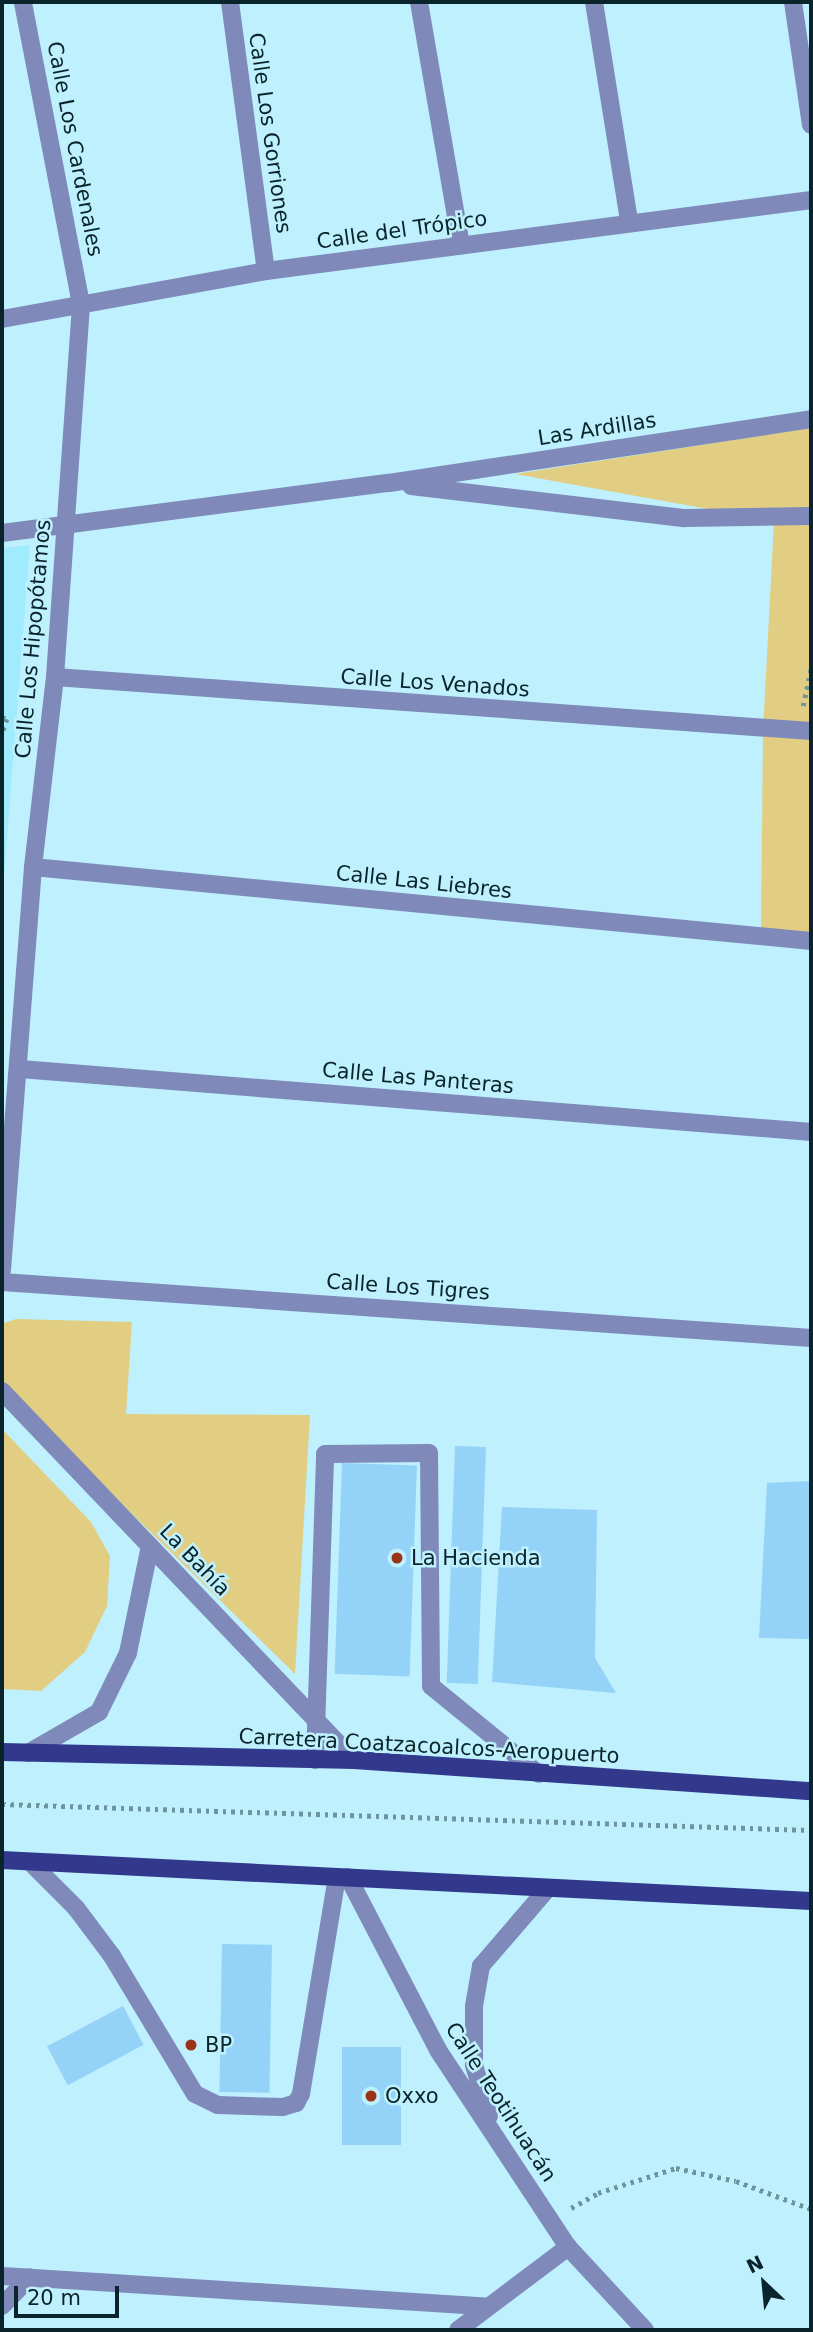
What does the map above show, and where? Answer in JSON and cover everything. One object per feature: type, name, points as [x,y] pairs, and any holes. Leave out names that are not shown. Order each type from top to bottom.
[{"type":"main road","name":"Carretera Coatzacoalcos-Aeropuerto","points":[[2,1752],[354,1760],[811,1791]]},
{"type":"main road","points":[[2,1860],[811,1901]]},
{"type":"street","name":"Calle Los Cardenales","points":[[23,2],[81,304]]},
{"type":"street","name":"Calle Los Gorriones","points":[[230,2],[266,271]]},
{"type":"street","points":[[419,2],[461,245]]},
{"type":"street","points":[[594,2],[629,221]]},
{"type":"street","points":[[793,2],[811,125]]},
{"type":"street","name":"Calle del Trópico","points":[[2,319],[266,271],[629,221],[811,200]]},
{"type":"street","name":"Calle Los Hipopótamos","points":[[2,1270],[20,1069],[33,867],[55,677],[81,304]]},
{"type":"street","name":"Las Ardillas","points":[[2,533],[388,483],[811,419]]},
{"type":"street","name":"Las Ardillas","points":[[388,483],[685,518],[811,516]]},
{"type":"street","name":"Calle Los Venados","points":[[55,677],[805,731]]},
{"type":"street","name":"Calle Las Liebres","points":[[33,867],[811,942]]},
{"type":"street","name":"Calle Las Panteras","points":[[20,1069],[811,1132]]},
{"type":"street","name":"Calle Los Tigres","points":[[2,1282],[811,1338]]},
{"type":"street","name":"La Bahía","points":[[2,1391],[354,1760]]},
{"type":"street","points":[[315,1760],[325,1454],[429,1453],[431,1686],[539,1774]]},
{"type":"street","points":[[28,1753],[99,1712],[128,1653],[150,1546]]},
{"type":"street","points":[[30,1862],[76,1908],[112,1956],[195,2094],[218,2105],[283,2107],[296,2103],[301,2094],[342,1877]]},
{"type":"street","name":"Calle Teotihuacán","points":[[342,1877],[391,1966],[495,2136],[568,2247],[645,2330]]},
{"type":"street","points":[[495,2136],[474,2066],[474,2006],[481,1966],[548,1888]]},
{"type":"street","points":[[458,2330],[485,2306],[568,2247]]},
{"type":"street","points":[[2,2276],[485,2306]]},
{"type":"street","points":[[2,2306],[30,2277]]},
{"type":"path","points":[[805,731],[811,668]]},
{"type":"path","points":[[2,717],[7,719],[2,734]]},
{"type":"path","points":[[2,1804],[811,1830]]},
{"type":"path","points":[[550,2220],[598,2193],[676,2168],[736,2181],[811,2209]]},
{"type":"shaded area","points":[[811,428],[811,936],[761,933],[763,731],[774,521],[515,474]]},
{"type":"shaded area","points":[[30,545],[2,902],[2,548]]},
{"type":"shaded area","points":[[16,1319],[132,1322],[126,1414],[310,1415],[295,1674],[2,1386],[2,1329],[4,1323]]},
{"type":"shaded area","points":[[2,1429],[91,1522],[110,1556],[107,1606],[85,1652],[41,1691],[2,1689]]},
{"type":"building","points":[[455,1446],[486,1447],[478,1684],[447,1683]]},
{"type":"building","points":[[342,1463],[417,1466],[410,1676],[335,1674]]},
{"type":"building","points":[[811,1481],[811,1639],[759,1638],[767,1483]]},
{"type":"building","points":[[502,1507],[597,1510],[595,1658],[616,1693],[492,1682]]},
{"type":"building","points":[[222,1944],[272,1945],[269,2093],[219,2092]]},
{"type":"building","points":[[123,2006],[144,2045],[68,2085],[47,2046]]},
{"type":"building","name":"Oxxo","points":[[342,2047],[401,2047],[401,2145],[342,2145]]},
{"type":"place","name":"La Hacienda","points":[[397,1558]]},
{"type":"place","name":"BP","points":[[191,2045]]},
{"type":"place","name":"Oxxo","points":[[371,2096]]}]
